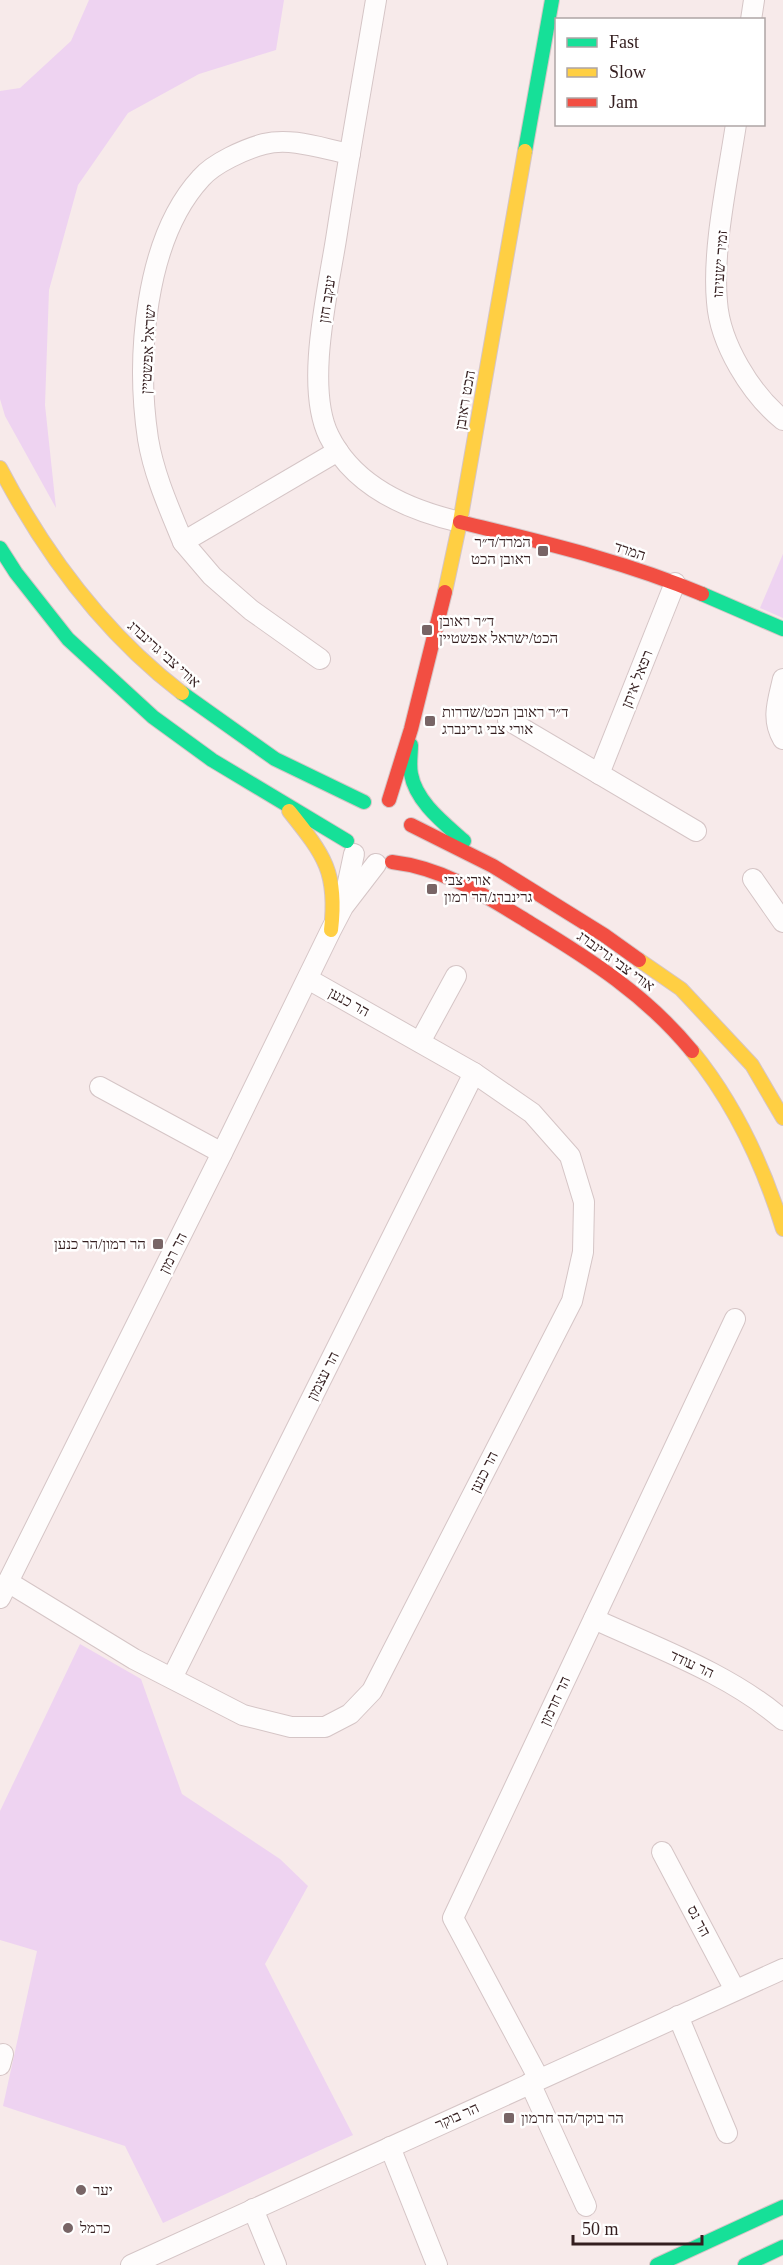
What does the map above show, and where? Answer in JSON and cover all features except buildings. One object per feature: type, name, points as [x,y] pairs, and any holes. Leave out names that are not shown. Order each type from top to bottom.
[{"type":"main road","name":"הכט ראובן","points":[[389,800],[437,631],[460,522],[552,0]]},
{"type":"main road","name":"אורי צבי גרינברג","points":[[0,468],[23,512],[48,550],[118,637],[169,683],[275,759],[364,802]]},
{"type":"main road","name":"המרד","points":[[460,522],[572,550],[675,583],[783,629]]},
{"type":"main road","points":[[0,548],[16,573],[68,639],[153,717],[212,760],[351,847],[368,863],[384,863],[401,856],[410,836],[403,810],[389,800],[364,802],[349,819],[351,847]]},
{"type":"main road","points":[[411,729],[412,777],[420,796],[435,814],[493,866]]},
{"type":"main road","points":[[282,803],[308,835],[322,857],[331,878],[334,898],[331,930]]},
{"type":"main road","name":"אורי צבי גרינברג","points":[[410,836],[493,866],[604,935],[681,989],[752,1065],[783,1118]]},
{"type":"main road","name":"אורי צבי גרינברג","points":[[384,863],[408,863],[427,868],[487,896],[570,947],[642,998],[696,1054],[744,1131],[768,1182],[783,1229]]},
{"type":"main road","points":[[657,2265],[783,2207]]},
{"type":"main road","points":[[745,2265],[783,2247]]},
{"type":"street","name":"יעקב חזן","points":[[376,0],[320,344],[319,396],[322,415],[328,434],[338,451],[353,470],[373,488],[408,507],[460,522]]},
{"type":"street","points":[[752,18],[754,0]]},
{"type":"street","name":"זמיר ישעיהו","points":[[736,126],[718,250],[717,303],[724,334],[738,366],[770,410],[783,420]]},
{"type":"street","name":"ישראל אפשטיין","points":[[320,658],[251,610],[219,583],[183,542],[158,481],[148,439],[143,381],[147,320],[156,267],[177,209],[202,177],[232,156],[266,144],[291,142],[350,154]]},
{"type":"street","points":[[183,542],[338,451]]},
{"type":"street","name":"רפאל איתן","points":[[599,774],[675,583]]},
{"type":"street","points":[[783,679],[775,713],[777,730],[783,739]]},
{"type":"street","points":[[508,720],[696,831]]},
{"type":"street","name":"הר רמון","points":[[343,907],[351,847]]},
{"type":"street","name":"הר רמון","points":[[4,1590],[343,907],[384,863]]},
{"type":"street","points":[[753,879],[783,922]]},
{"type":"street","points":[[420,1042],[456,976]]},
{"type":"street","name":"הר כנען","points":[[4,1590],[243,1715],[291,1727],[324,1727],[350,1714],[372,1691],[572,1301],[583,1252],[584,1202],[570,1156],[532,1113],[474,1073],[308,979]]},
{"type":"street","name":"הר עצמון","points":[[171,1678],[474,1073]]},
{"type":"street","points":[[100,1087],[222,1153]]},
{"type":"street","name":"הר חרמון","points":[[534,2081],[453,1918],[735,1319]]},
{"type":"street","name":"הר עודד","points":[[594,1619],[728,1682],[764,1704],[783,1720]]},
{"type":"street","name":"הר נס","points":[[663,1852],[735,1990]]},
{"type":"street","name":"הר בוקר","points":[[131,2265],[783,1969]]},
{"type":"street","points":[[678,2016],[727,2133]]},
{"type":"street","points":[[534,2081],[586,2206]]},
{"type":"street","points":[[390,2146],[437,2265]]},
{"type":"street","points":[[253,2209],[276,2265]]},
{"type":"shaded area","points":[[89,0],[284,0],[276,50],[199,74],[128,113],[78,185],[49,290],[45,405],[56,508],[5,416],[0,399],[0,91],[20,88],[71,41]]},
{"type":"shaded area","points":[[783,554],[783,618],[760,608]]},
{"type":"shaded area","points":[[80,1644],[141,1679],[182,1794],[280,1859],[308,1886],[265,1964],[353,2135],[163,2223],[125,2146],[3,2106],[37,1951],[0,1940],[0,1811]]},
{"type":"traffic: fast","points":[[525,151],[552,0]]},
{"type":"traffic: fast","points":[[0,548],[16,573],[68,639],[153,717],[212,760],[347,841]]},
{"type":"traffic: fast","points":[[702,594],[783,629]]},
{"type":"traffic: fast","points":[[182,693],[275,759],[364,802]]},
{"type":"traffic: fast","points":[[411,745],[410,771],[419,794],[432,811],[464,841]]},
{"type":"traffic: fast","points":[[657,2265],[783,2207]]},
{"type":"traffic: fast","points":[[745,2265],[783,2247]]},
{"type":"traffic: slow","points":[[445,592],[460,522],[525,151]]},
{"type":"traffic: slow","points":[[0,468],[37,531],[79,591],[127,645],[182,693]]},
{"type":"traffic: slow","points":[[289,811],[320,853],[326,865],[332,893],[331,930]]},
{"type":"traffic: slow","points":[[639,960],[681,989],[752,1065],[783,1118]]},
{"type":"traffic: slow","points":[[692,1051],[722,1092],[746,1135],[757,1158],[783,1229]]},
{"type":"traffic: jam","points":[[460,522],[613,562],[702,594]]},
{"type":"traffic: jam","points":[[389,800],[411,729],[445,592]]},
{"type":"traffic: jam","points":[[411,825],[493,866],[604,935],[639,960]]},
{"type":"traffic: jam","points":[[392,862],[411,865],[447,877],[497,903],[553,937],[596,965],[637,996],[692,1051]]},
{"type":"place","name":"המרד/ד״ר ראובן הכט","points":[[543,551]]},
{"type":"place","name":"ד״ר ראובן הכט/ישראל אפשטיין","points":[[427,630]]},
{"type":"place","name":"ד״ר ראובן הכט/שדרות אורי צבי גרינברג","points":[[430,721]]},
{"type":"place","name":"אורי צבי גרינברג/הר רמון","points":[[432,889]]},
{"type":"place","name":"הר רמון/הר כנען","points":[[158,1244]]},
{"type":"place","name":"הר בוקר/הר חרמון","points":[[509,2118]]},
{"type":"place","name":"יער","points":[[81,2190]]},
{"type":"place","name":"כרמל","points":[[68,2228]]}]
